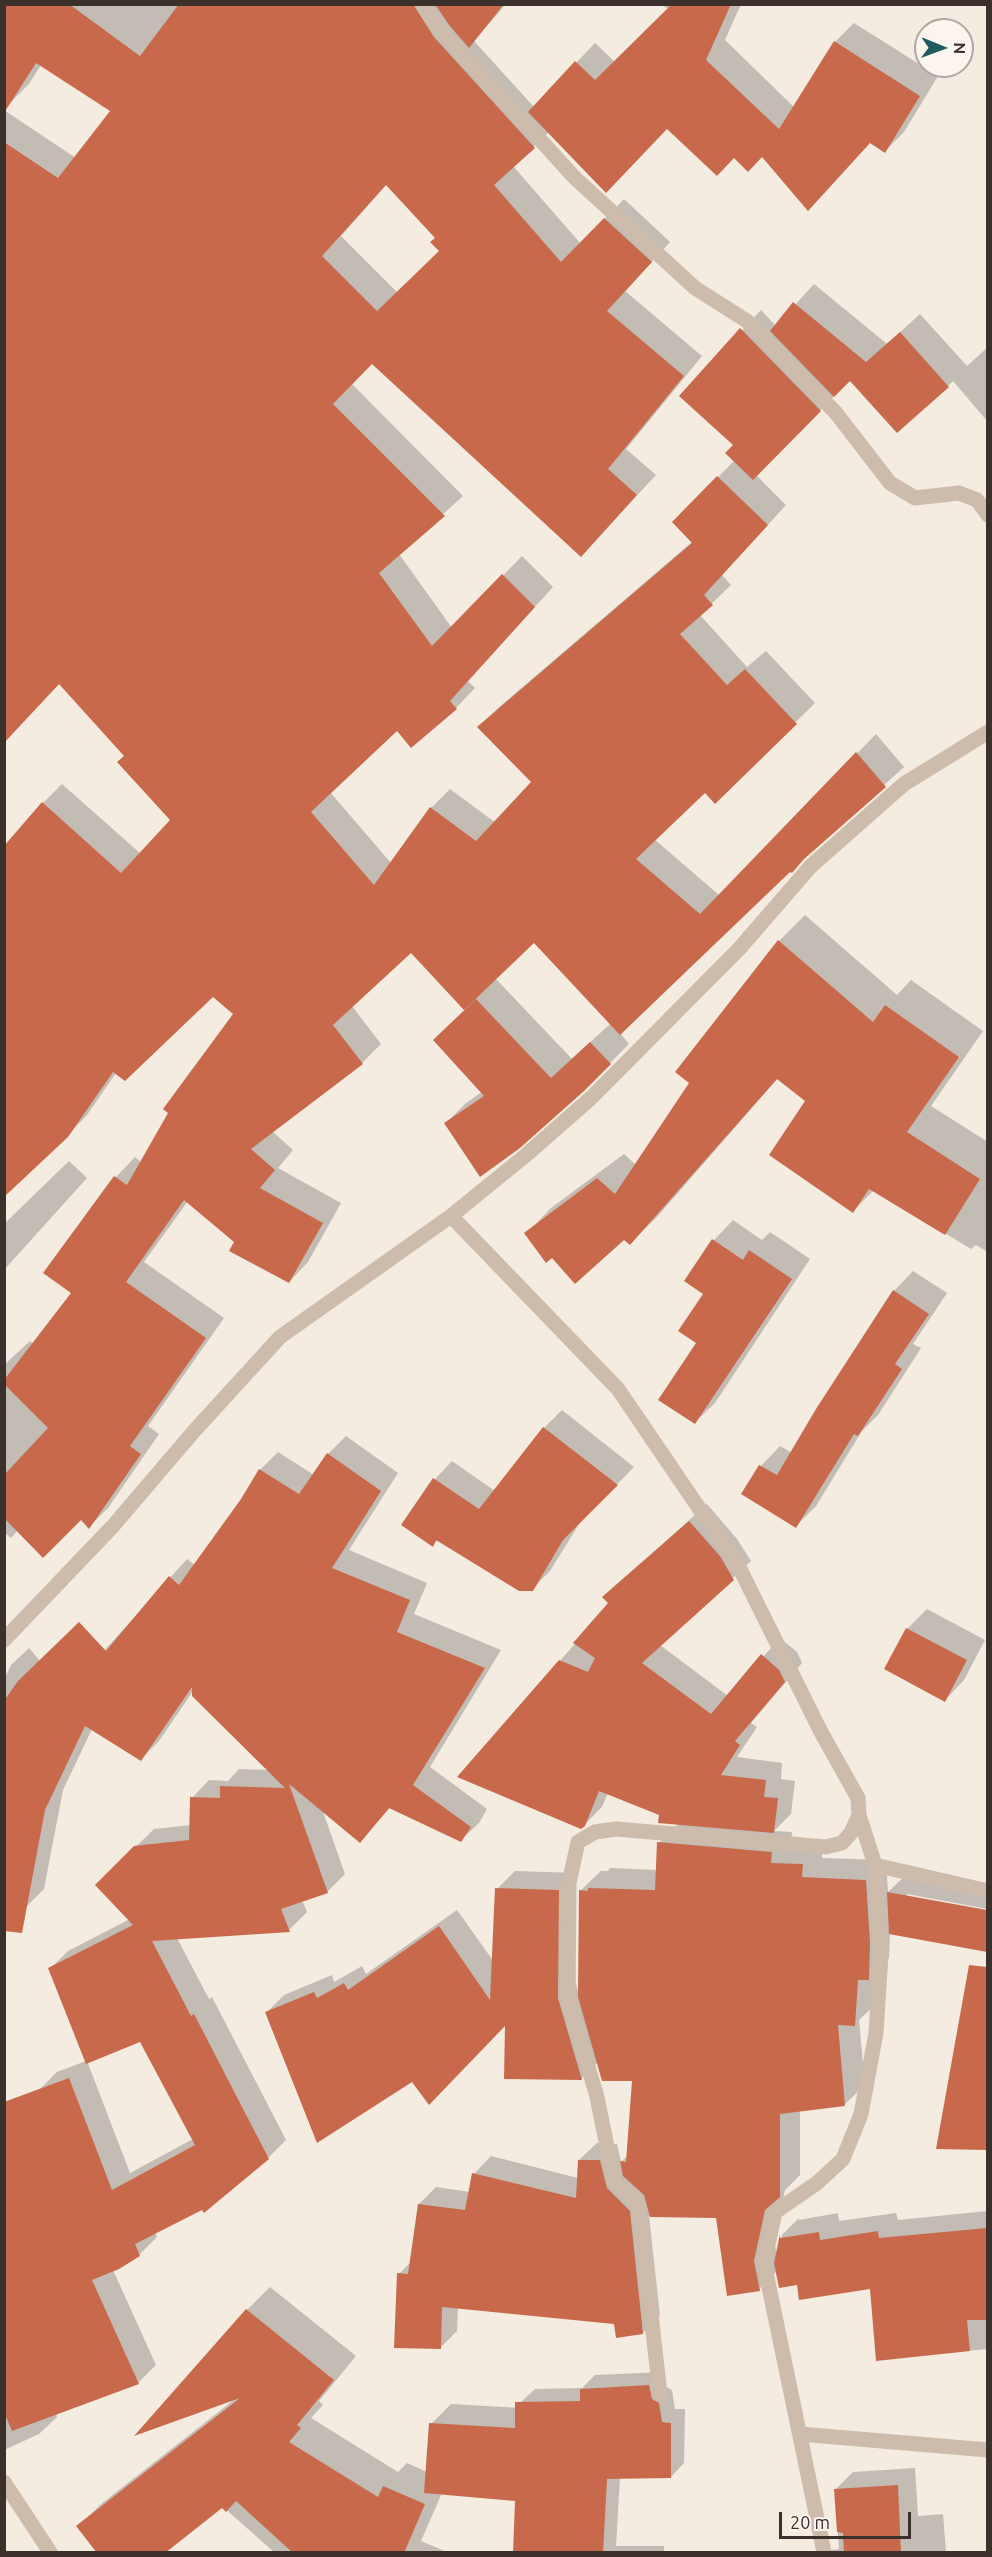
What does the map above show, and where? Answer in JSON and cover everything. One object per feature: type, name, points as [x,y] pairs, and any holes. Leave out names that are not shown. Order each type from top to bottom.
[{"type":"street","points":[[423,4],[441,31],[575,178],[695,288],[747,321],[836,413],[890,483],[915,498],[959,494],[977,500],[987,515]]},
{"type":"street","points":[[4,1640],[113,1526],[195,1430],[280,1337],[451,1216],[591,1098],[739,949],[811,866],[904,784],[987,732]]},
{"type":"street","points":[[451,1216],[618,1389],[740,1566],[821,1732],[858,1798],[859,1815],[875,1865],[881,1955],[876,2033],[861,2114],[843,2159],[818,2183],[775,2212],[764,2263],[824,2553]]},
{"type":"street","points":[[660,2394],[639,2208],[635,2200],[614,2181],[597,2097],[568,1998],[569,1883],[578,1842],[594,1832],[616,1829],[826,1847],[842,1843],[851,1833],[859,1815]]},
{"type":"street","points":[[875,1865],[987,1892]]},
{"type":"street","points":[[800,2434],[987,2450]]},
{"type":"street","points":[[4,2482],[50,2553]]},
{"type":"building","points":[[4,4],[69,4],[140,56],[179,4],[413,4],[434,37],[535,148],[494,185],[561,262],[604,218],[652,262],[607,311],[684,376],[608,469],[637,495],[581,557],[372,364],[333,404],[445,516],[379,573],[432,646],[502,574],[535,607],[450,701],[457,709],[411,748],[397,731],[311,812],[374,885],[430,807],[476,841],[531,782],[477,727],[692,543],[672,522],[717,476],[768,525],[704,595],[713,605],[680,634],[727,685],[745,669],[797,724],[715,804],[705,793],[636,859],[700,914],[856,752],[886,787],[804,859],[792,873],[790,872],[620,1035],[534,943],[464,1010],[411,953],[333,1025],[363,1064],[251,1149],[275,1170],[260,1188],[323,1223],[289,1283],[229,1251],[234,1242],[184,1200],[126,1282],[206,1338],[130,1446],[141,1454],[89,1529],[81,1520],[43,1558],[4,1518],[4,1475],[48,1428],[4,1384],[4,1380],[71,1293],[43,1273],[114,1176],[127,1185],[168,1113],[163,1109],[233,1014],[213,997],[125,1081],[113,1072],[68,1137],[4,1197],[4,846],[42,802],[121,873],[170,820],[117,762],[124,756],[59,684],[4,743],[4,142],[58,178],[110,111],[36,63],[4,113]],"holes":[[[386,185],[435,238],[430,242],[439,251],[377,311],[322,256]]]},
{"type":"building","points":[[435,4],[504,4],[469,48]]},
{"type":"building","points":[[672,4],[731,4],[706,60],[779,129],[834,41],[920,96],[885,153],[870,143],[808,211],[762,157],[748,172],[734,158],[717,176],[667,129],[606,193],[528,112],[575,61],[595,80]]},
{"type":"building","points":[[793,302],[866,362],[900,332],[949,387],[897,433],[850,381],[834,397],[770,331]]},
{"type":"building","points":[[740,328],[821,411],[753,480],[725,453],[733,445],[679,396]]},
{"type":"building","points":[[778,940],[873,1022],[885,1005],[959,1057],[907,1132],[980,1179],[945,1235],[869,1189],[853,1213],[769,1155],[805,1101],[777,1079],[630,1245],[624,1240],[575,1284],[552,1258],[546,1263],[524,1233],[597,1178],[615,1194],[689,1083],[675,1072]]},
{"type":"building","points":[[476,999],[551,1078],[590,1042],[611,1064],[520,1148],[480,1177],[444,1123],[484,1096],[433,1040]]},
{"type":"building","points":[[712,1239],[743,1260],[749,1250],[792,1279],[695,1424],[658,1400],[696,1343],[678,1331],[703,1294],[684,1281]]},
{"type":"building","points":[[893,1290],[929,1314],[895,1364],[902,1369],[858,1436],[854,1434],[796,1528],[741,1494],[759,1465],[777,1475],[816,1409]]},
{"type":"building","points":[[543,1427],[618,1485],[563,1540],[533,1591],[519,1591],[436,1540],[433,1547],[401,1525],[433,1478],[479,1509]]},
{"type":"building","points":[[327,1453],[381,1491],[332,1568],[410,1600],[397,1632],[485,1668],[413,1785],[471,1827],[461,1842],[389,1808],[360,1843],[289,1784],[328,1893],[281,1909],[290,1932],[152,1941],[191,2016],[194,2014],[269,2159],[204,2213],[202,2210],[135,2244],[140,2256],[119,2269],[92,2280],[139,2384],[12,2431],[4,2412],[4,2102],[69,2078],[112,2190],[195,2145],[140,2042],[86,2064],[48,1968],[133,1925],[95,1885],[134,1846],[189,1840],[190,1797],[220,1798],[220,1786],[285,1788],[192,1696],[192,1687],[141,1761],[85,1726],[45,1810],[22,1933],[4,1931],[4,1701],[18,1681],[79,1622],[106,1651],[169,1576],[179,1585],[241,1499],[259,1469],[299,1494]]},
{"type":"building","points":[[689,1521],[720,1556],[734,1580],[642,1663],[711,1714],[761,1654],[779,1670],[785,1682],[735,1741],[740,1745],[721,1775],[766,1780],[764,1797],[778,1798],[774,1833],[658,1823],[659,1815],[599,1791],[585,1826],[581,1829],[457,1777],[559,1660],[588,1672],[595,1658],[573,1643],[608,1603],[602,1597]]},
{"type":"building","points":[[906,1628],[967,1660],[945,1702],[884,1669]]},
{"type":"building","points":[[657,1842],[772,1852],[771,1863],[803,1864],[802,1877],[866,1880],[870,1943],[869,1980],[858,1980],[855,2026],[838,2025],[845,2106],[780,2114],[780,2197],[765,2210],[754,2261],[760,2291],[727,2296],[716,2218],[650,2217],[644,2195],[623,2176],[620,2161],[626,2162],[632,2081],[602,2081],[578,1997],[579,1890],[588,1891],[588,1888],[655,1890]]},
{"type":"building","points":[[495,1888],[559,1890],[558,1998],[582,2080],[504,2079],[505,2026],[429,2105],[412,2082],[317,2143],[265,2012],[314,1992],[317,1998],[344,1983],[348,1990],[439,1926],[490,2000]]},
{"type":"building","points":[[887,1892],[987,1910],[987,1952],[889,1934]]},
{"type":"building","points":[[969,1965],[987,1967],[987,2150],[936,2149]]},
{"type":"building","points":[[578,2160],[600,2160],[607,2188],[630,2211],[643,2334],[616,2338],[614,2324],[442,2307],[441,2349],[394,2348],[397,2273],[408,2274],[418,2204],[465,2210],[472,2173],[576,2198]]},
{"type":"building","points":[[987,2228],[987,2320],[967,2320],[970,2351],[876,2361],[870,2289],[799,2300],[797,2285],[779,2288],[774,2263],[780,2234],[780,2238],[819,2232],[820,2240],[878,2231],[879,2238]]},
{"type":"building","points":[[246,2309],[334,2380],[297,2425],[301,2428],[289,2442],[378,2497],[383,2486],[425,2504],[404,2553],[293,2553],[236,2501],[226,2512],[222,2508],[165,2553],[97,2553],[76,2526],[240,2398],[134,2436]]},
{"type":"building","points":[[649,2385],[652,2399],[659,2403],[662,2422],[671,2423],[671,2478],[607,2479],[603,2553],[513,2553],[515,2501],[424,2493],[429,2423],[515,2428],[515,2402],[580,2401],[580,2389]]},
{"type":"building","points":[[898,2485],[901,2553],[844,2553],[843,2533],[837,2532],[834,2489]]}]
